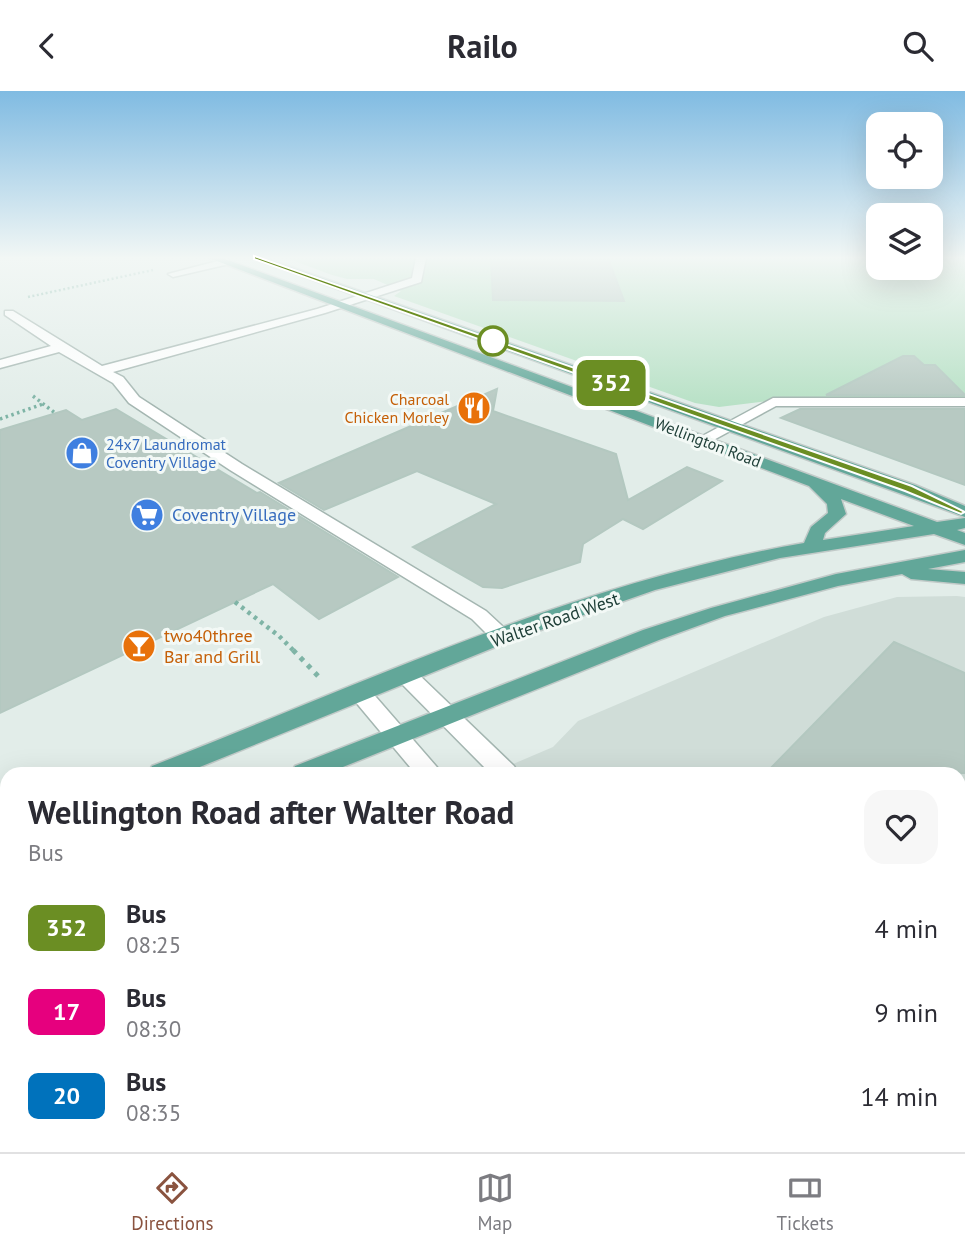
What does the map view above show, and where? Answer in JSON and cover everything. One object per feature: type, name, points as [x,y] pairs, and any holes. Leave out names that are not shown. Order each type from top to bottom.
[{"type":"main road","name":"Wellington Road","points":[[349,308],[965,539]]},
{"type":"main road","name":"Wellington Road","points":[[402,308],[965,512]]},
{"type":"main road","points":[[811,481],[835,502],[838,514],[817,531],[813,546]]},
{"type":"main road","name":"Walter Road West","points":[[176,767],[503,637],[719,566],[813,546],[965,523]]},
{"type":"main road","points":[[319,767],[718,612],[774,595],[881,571],[965,556]]},
{"type":"main road","points":[[881,571],[965,578]]},
{"type":"street","points":[[98,367],[297,308]]},
{"type":"street","points":[[98,367],[327,308]]},
{"type":"street","points":[[9,313],[118,380],[134,400],[236,467],[479,614],[503,637]]},
{"type":"street","points":[[0,364],[63,347]]},
{"type":"street","points":[[703,440],[774,402],[965,402]]},
{"type":"street","points":[[407,676],[499,767]]},
{"type":"street","points":[[361,694],[424,767]]},
{"type":"path","points":[[33,396],[55,413]]},
{"type":"path","points":[[0,419],[43,404]]},
{"type":"path","points":[[235,602],[279,636],[327,685]]},
{"type":"shaded area","points":[[897,597],[965,597],[965,767],[506,767],[553,747],[578,721],[824,617]]},
{"type":"green space","points":[[426,308],[965,308],[965,400],[777,400],[719,407],[695,403]]},
{"type":"building","points":[[903,356],[914,356],[924,365],[935,365],[965,395],[826,395]]},
{"type":"building","points":[[497,389],[493,411],[616,454],[628,500],[687,467],[722,481],[643,529],[623,519],[583,544],[580,562],[502,588],[483,587],[413,547],[496,504],[417,471],[324,510],[279,483]]},
{"type":"building","name":"Coventry Village","points":[[116,409],[257,493],[260,492],[398,577],[319,619],[273,584],[0,713],[0,430],[66,410],[82,420]]},
{"type":"building","points":[[800,409],[965,409],[965,485],[781,418]]},
{"type":"building","points":[[894,642],[965,673],[965,767],[772,767]]},
{"type":"bus line","name":"352","points":[[402,308],[909,489],[965,512]]},
{"type":"place","name":"Charcoal Chicken Morley","points":[[474,408]]},
{"type":"place","name":"24x7 Laundromat Coventry Village","points":[[82,453]]},
{"type":"place","name":"Coventry Village","points":[[147,515]]},
{"type":"place","name":"two40three Bar and Grill","points":[[139,646]]}]
